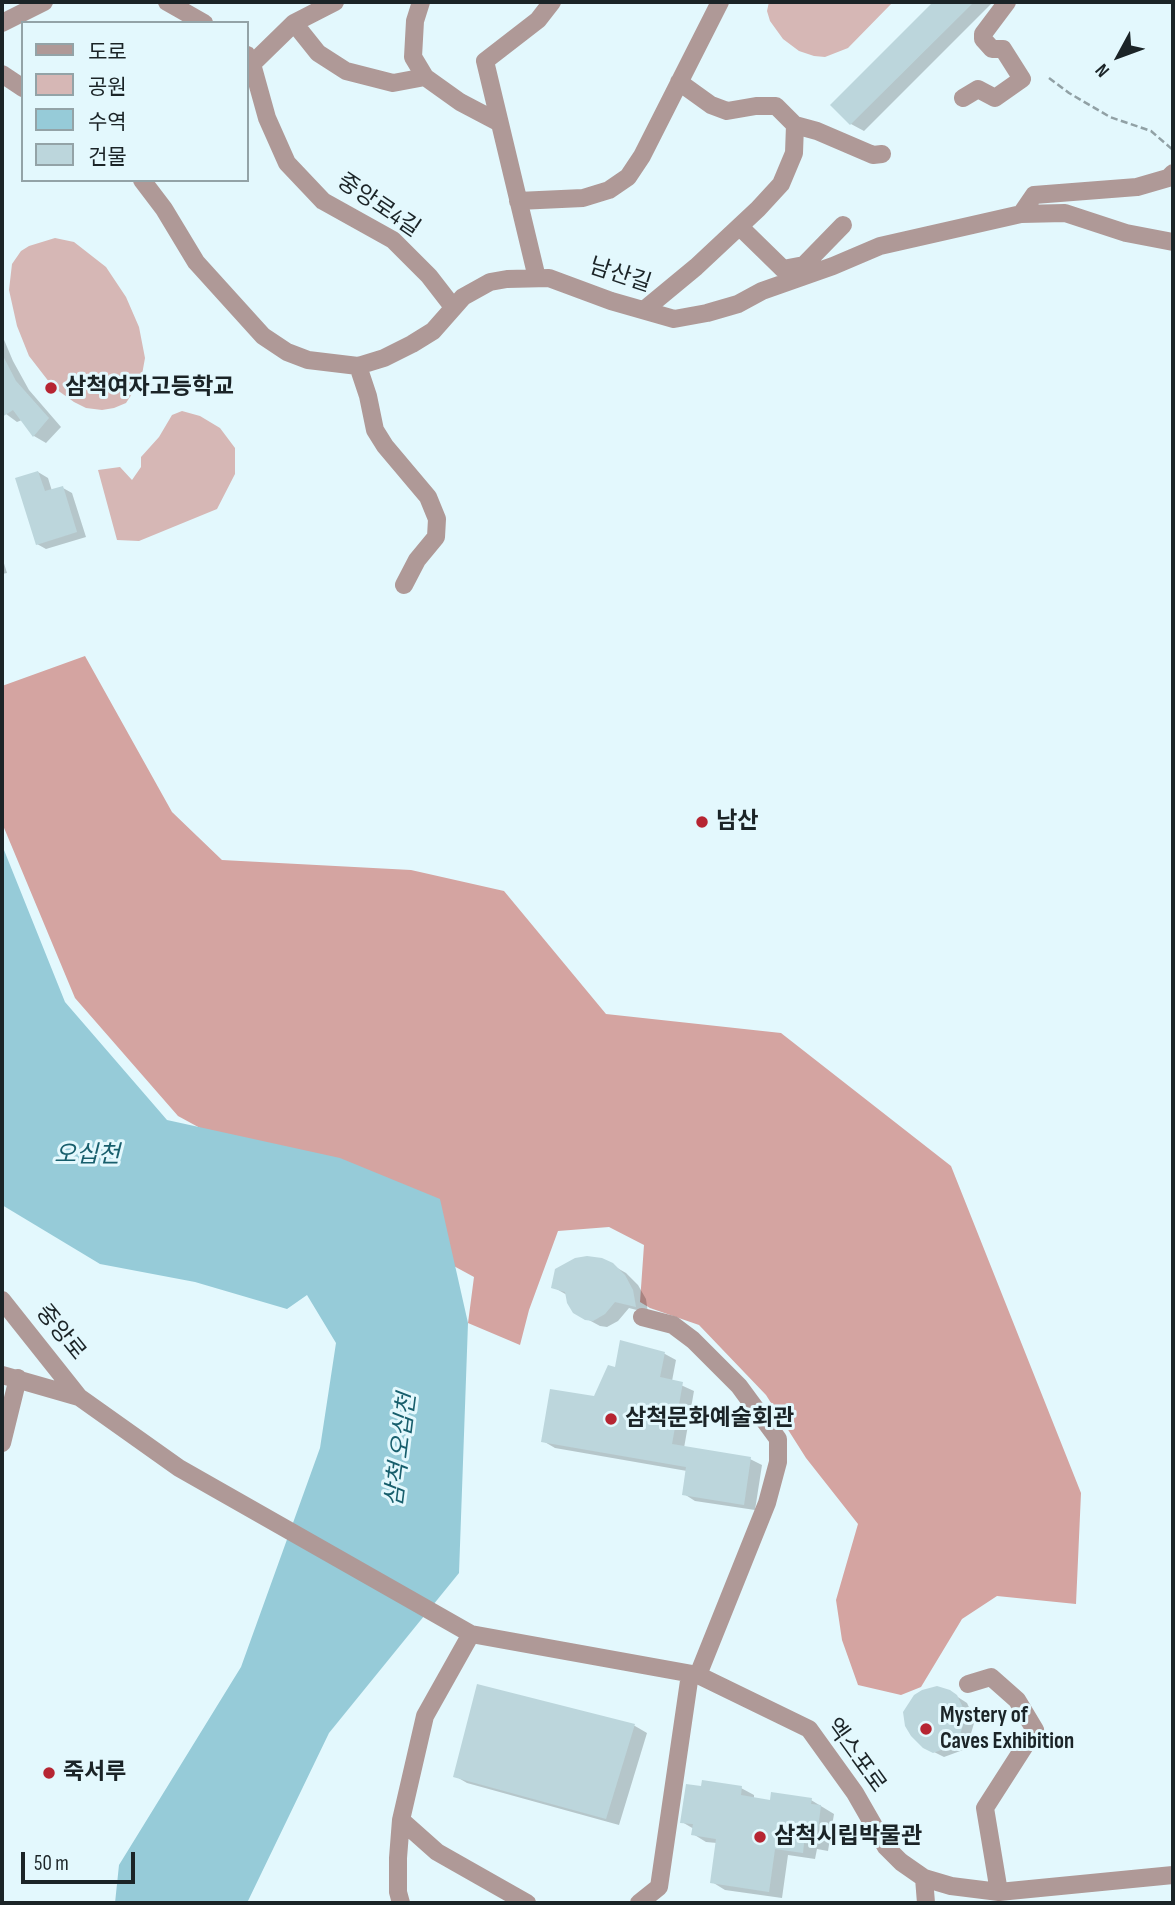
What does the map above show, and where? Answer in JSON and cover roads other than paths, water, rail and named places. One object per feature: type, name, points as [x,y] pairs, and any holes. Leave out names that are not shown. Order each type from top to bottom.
[{"type":"street","points":[[2,23],[44,2]]},
{"type":"street","points":[[167,2],[200,21]]},
{"type":"street","name":"중앙로4길","points":[[335,2],[294,23],[249,59],[267,118],[287,163],[324,201],[393,240],[429,276],[453,307]]},
{"type":"street","points":[[421,2],[415,21],[413,57],[425,77],[460,103],[498,122]]},
{"type":"street","points":[[537,278],[485,61],[538,20],[552,2]]},
{"type":"street","points":[[517,201],[583,198],[610,190],[628,177],[642,156],[720,2]]},
{"type":"street","points":[[963,98],[978,89],[995,98],[1022,79],[1003,49],[992,49],[983,39],[983,34],[1007,2]]},
{"type":"street","points":[[294,23],[318,53],[346,71],[393,83],[425,77]]},
{"type":"street","points":[[2,74],[21,87]]},
{"type":"street","points":[[679,82],[711,105],[727,111],[776,106],[795,125],[817,131],[873,155],[882,154]]},
{"type":"street","points":[[644,310],[740,227],[781,184],[794,153],[795,125]]},
{"type":"street","points":[[1021,214],[1034,195],[1137,187],[1168,178],[1173,173]]},
{"type":"street","name":"남산길","points":[[144,182],[164,209],[196,262],[263,336],[287,352],[308,359],[358,366],[384,358],[433,331],[463,297],[490,282],[549,278],[674,319],[738,304],[803,271],[880,246],[1021,214],[1065,213],[1126,233],[1173,242]]},
{"type":"street","points":[[740,227],[783,269],[803,271],[843,225]]},
{"type":"street","points":[[358,366],[376,430],[385,446],[428,497],[437,519],[436,537],[417,560],[404,585]]},
{"type":"street","name":"중앙로","points":[[2,1300],[79,1397]]},
{"type":"street","points":[[639,1903],[659,1886],[694,1674],[767,1503],[778,1462],[778,1438],[740,1386],[673,1325],[642,1317]]},
{"type":"street","points":[[2,1443],[10,1376],[79,1397]]},
{"type":"street","name":"엑스포로","points":[[79,1397],[179,1468],[471,1634],[694,1674],[809,1729],[855,1793],[886,1847],[901,1862],[924,1878],[951,1886],[999,1892],[1173,1875]]},
{"type":"street","points":[[401,1903],[398,1892],[398,1858],[401,1820],[425,1716],[471,1634]]},
{"type":"street","points":[[968,1684],[991,1677],[1017,1700],[1035,1730],[985,1808],[999,1892]]},
{"type":"street","points":[[401,1820],[437,1852],[527,1903]]},
{"type":"street","points":[[924,1878],[926,1903]]},
{"type":"water","name":"오십천","points":[[2,845],[65,1002],[167,1120],[340,1158],[440,1199],[468,1323],[459,1573],[329,1733],[247,1903],[115,1903],[119,1865],[241,1667],[320,1448],[336,1343],[307,1295],[287,1309],[195,1282],[100,1264],[2,1205]]},
{"type":"place","name":"삼척여자고등학교","points":[[51,388]]},
{"type":"place","name":"남산","points":[[702,822]]},
{"type":"place","name":"삼척문화예술회관","points":[[611,1419]]},
{"type":"place","name":"Mystery of Caves Exhibition","points":[[926,1729]]},
{"type":"place","name":"죽서루","points":[[49,1773]]},
{"type":"place","name":"삼척시립박물관","points":[[760,1837]]},
{"type":"water label","name":"삼척 오십천","points":[[402,1450]]}]
